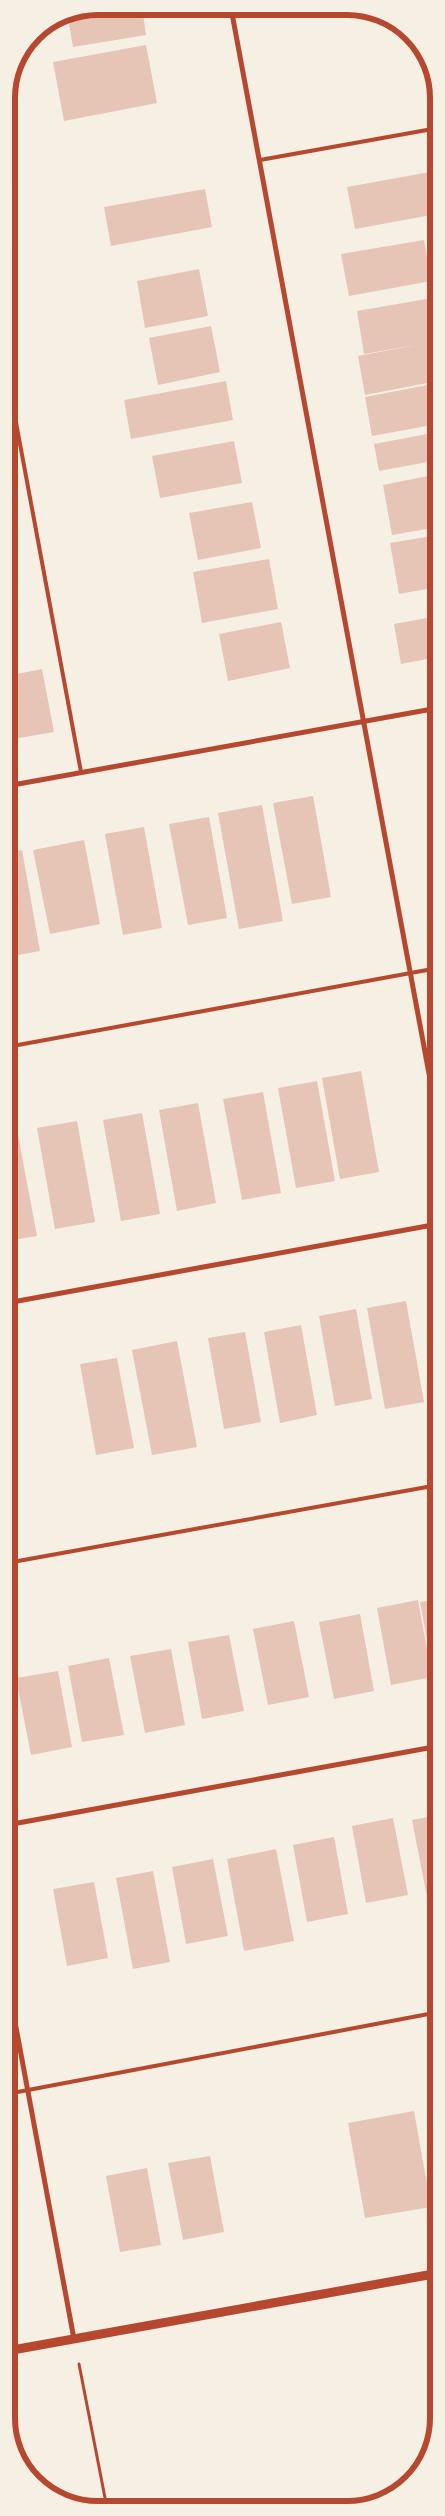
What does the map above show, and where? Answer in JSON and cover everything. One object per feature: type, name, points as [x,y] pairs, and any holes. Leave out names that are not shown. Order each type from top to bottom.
[{"type":"street","points":[[232,15],[430,1078]]},
{"type":"street","points":[[15,784],[430,710]]},
{"type":"street","points":[[15,1303],[430,1225]]},
{"type":"street","points":[[15,1823],[430,1747]]},
{"type":"street","points":[[15,2021],[74,2339]]},
{"type":"street","points":[[15,2350],[430,2275]]},
{"type":"lane","points":[[260,160],[430,129]]},
{"type":"lane","points":[[15,422],[81,772]]},
{"type":"lane","points":[[15,1046],[430,969]]},
{"type":"lane","points":[[15,1562],[430,1486]]},
{"type":"lane","points":[[15,2092],[430,2014]]},
{"type":"path","points":[[74,2339],[106,2501]]},
{"type":"building","points":[[98,15],[143,15],[146,35],[73,47],[68,20],[71,19]]},
{"type":"building","points":[[146,45],[157,103],[64,121],[53,62]]},
{"type":"building","points":[[430,172],[430,215],[355,229],[347,187]]},
{"type":"building","points":[[205,189],[212,227],[111,246],[104,207]]},
{"type":"building","points":[[424,240],[430,281],[349,296],[341,254]]},
{"type":"building","points":[[199,269],[208,316],[145,328],[137,281]]},
{"type":"building","points":[[430,298],[430,383],[365,395],[358,356],[416,345],[364,354],[357,311]]},
{"type":"building","points":[[211,326],[220,372],[158,385],[149,338]]},
{"type":"building","points":[[226,381],[233,420],[131,439],[124,400]]},
{"type":"building","points":[[430,385],[430,425],[372,436],[365,397]]},
{"type":"building","points":[[430,434],[430,461],[379,471],[374,444]]},
{"type":"building","points":[[234,441],[242,483],[160,498],[152,456]]},
{"type":"building","points":[[430,476],[430,528],[392,535],[383,485]]},
{"type":"building","points":[[252,502],[261,548],[198,560],[189,513]]},
{"type":"building","points":[[430,536],[430,588],[399,594],[390,543]]},
{"type":"building","points":[[269,559],[278,609],[202,623],[193,572]]},
{"type":"building","points":[[430,617],[430,659],[401,664],[394,624]]},
{"type":"building","points":[[281,622],[290,668],[228,681],[219,634]]},
{"type":"building","points":[[42,669],[54,732],[15,739],[15,674]]},
{"type":"building","points":[[313,796],[331,897],[292,904],[273,803]]},
{"type":"building","points":[[262,805],[283,921],[239,929],[218,813]]},
{"type":"building","points":[[209,817],[227,918],[188,925],[169,824]]},
{"type":"building","points":[[144,827],[162,928],[123,935],[105,834]]},
{"type":"building","points":[[84,840],[100,924],[50,934],[33,850]]},
{"type":"building","points":[[22,850],[40,951],[15,956],[15,851]]},
{"type":"building","points":[[361,1071],[379,1172],[340,1179],[322,1078]]},
{"type":"building","points":[[317,1081],[335,1181],[296,1188],[278,1088]]},
{"type":"building","points":[[263,1092],[281,1193],[242,1200],[223,1099]]},
{"type":"building","points":[[198,1103],[216,1203],[177,1211],[159,1110]]},
{"type":"building","points":[[142,1113],[160,1214],[121,1221],[103,1120]]},
{"type":"building","points":[[77,1121],[95,1222],[55,1229],[37,1128]]},
{"type":"building","points":[[18,1135],[37,1236],[15,1240],[15,1136]]},
{"type":"building","points":[[406,1301],[424,1402],[385,1409],[367,1308]]},
{"type":"building","points":[[356,1309],[372,1399],[335,1406],[319,1316]]},
{"type":"building","points":[[301,1325],[317,1415],[280,1423],[264,1332]]},
{"type":"building","points":[[245,1332],[261,1422],[224,1429],[208,1338]]},
{"type":"building","points":[[177,1341],[197,1447],[152,1455],[132,1350]]},
{"type":"building","points":[[117,1358],[134,1448],[96,1455],[80,1364]]},
{"type":"building","points":[[418,1600],[430,1666],[430,1677],[391,1685],[377,1608]]},
{"type":"building","points":[[430,1600],[430,1656],[420,1602]]},
{"type":"building","points":[[360,1614],[374,1691],[334,1699],[319,1622]]},
{"type":"building","points":[[294,1621],[309,1697],[268,1705],[253,1629]]},
{"type":"building","points":[[229,1635],[244,1711],[202,1719],[188,1642]]},
{"type":"building","points":[[171,1649],[185,1725],[145,1733],[130,1656]]},
{"type":"building","points":[[109,1658],[124,1735],[82,1742],[68,1666]]},
{"type":"building","points":[[58,1671],[72,1747],[31,1755],[16,1678]]},
{"type":"building","points":[[430,1817],[430,1896],[427,1897],[412,1820]]},
{"type":"building","points":[[393,1818],[408,1895],[366,1903],[352,1826]]},
{"type":"building","points":[[334,1837],[348,1914],[307,1922],[293,1845]]},
{"type":"building","points":[[276,1849],[294,1941],[244,1951],[227,1859]]},
{"type":"building","points":[[213,1859],[228,1936],[186,1944],[172,1867]]},
{"type":"building","points":[[153,1871],[170,1962],[133,1969],[116,1878]]},
{"type":"building","points":[[94,1882],[108,1958],[67,1966],[53,1889]]},
{"type":"building","points":[[414,2111],[430,2207],[365,2218],[348,2123]]},
{"type":"building","points":[[210,2156],[224,2232],[183,2240],[168,2163]]},
{"type":"building","points":[[147,2168],[161,2245],[120,2252],[106,2176]]}]
